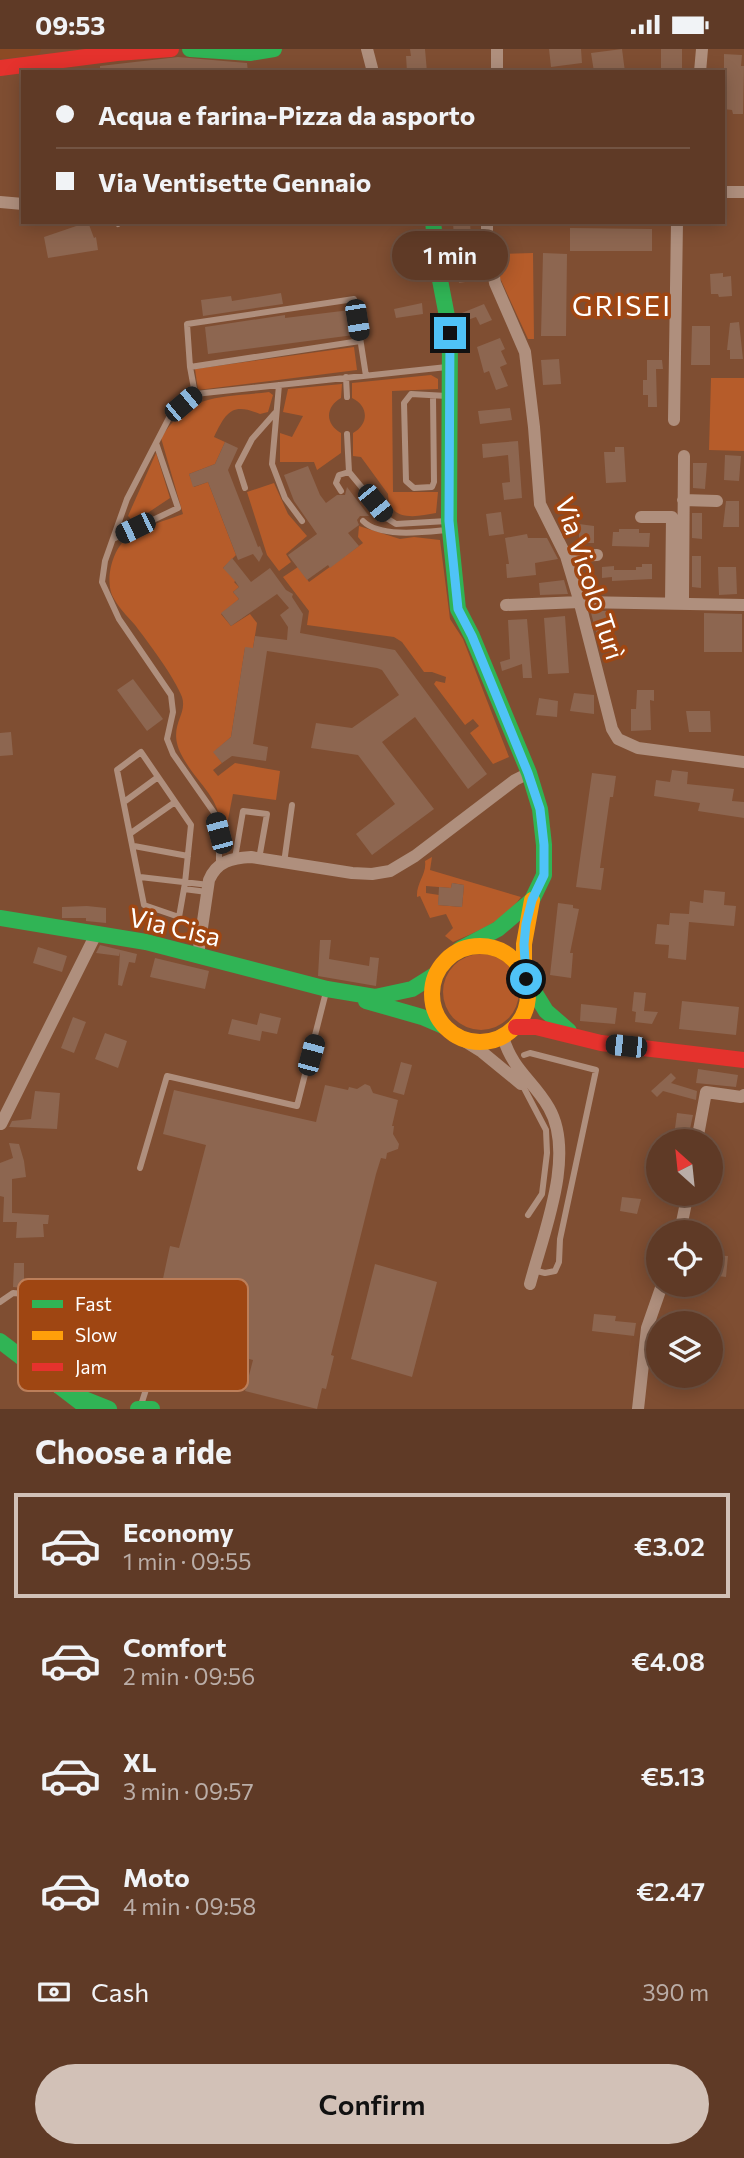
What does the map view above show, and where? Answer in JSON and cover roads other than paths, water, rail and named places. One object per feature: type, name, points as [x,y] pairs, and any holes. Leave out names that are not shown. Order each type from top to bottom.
[{"type":"street","points":[[0,68],[116,51],[171,49]]},
{"type":"street","points":[[190,49],[250,53],[274,49]]},
{"type":"street","points":[[367,49],[372,70]]},
{"type":"street","points":[[497,49],[497,70]]},
{"type":"street","points":[[700,70],[702,49]]},
{"type":"street","points":[[725,192],[744,192]]},
{"type":"street","points":[[0,202],[21,204]]},
{"type":"street","points":[[433,224],[450,333],[449,366],[440,397],[440,488],[449,526],[458,609],[472,636],[528,773],[540,809],[544,845],[544,875],[532,900],[524,944],[528,1002],[524,1016],[509,1032],[507,1052],[541,1094],[558,1125],[561,1167],[530,1284]]},
{"type":"street","name":"Via Vicolo Turì","points":[[487,224],[495,283],[525,352],[540,504],[566,556],[612,729],[618,739],[643,749],[744,762]]},
{"type":"street","points":[[674,420],[677,224]]},
{"type":"street","points":[[677,602],[684,500],[684,456]]},
{"type":"street","points":[[684,500],[717,501]]},
{"type":"street","points":[[641,517],[672,517],[677,602]]},
{"type":"street","points":[[566,556],[597,555]]},
{"type":"street","name":"Via Vicolo Turì","points":[[506,605],[677,602],[744,605]]},
{"type":"street","points":[[198,955],[208,889],[213,871],[219,865],[235,858],[352,873],[390,871],[415,856],[528,773]]},
{"type":"street","points":[[532,900],[498,929],[460,950],[442,964],[432,987],[432,1001],[443,1026],[511,1074],[550,1109]]},
{"type":"street","name":"Via Cisa","points":[[0,918],[146,942],[332,990],[443,1026]]},
{"type":"street","points":[[1,1125],[96,934]]},
{"type":"street","points":[[460,950],[490,946],[504,951],[515,960],[537,998],[558,1025],[601,1043]]},
{"type":"street","name":"Via Cisa","points":[[332,990],[375,997],[386,996],[412,989],[436,974]]},
{"type":"street","points":[[461,1039],[482,1042],[509,1032],[536,1027],[601,1043],[744,1060]]},
{"type":"street","points":[[699,1129],[706,1092],[741,1097],[744,1095]]},
{"type":"street","points":[[638,1409],[647,1328],[658,1297]]},
{"type":"street","points":[[0,1341],[18,1356]]},
{"type":"street","points":[[62,1391],[81,1406]]},
{"type":"street","points":[[66,1391],[109,1409]]},
{"type":"lane","points":[[195,394],[187,324],[354,299],[366,376]]},
{"type":"lane","points":[[190,367],[360,341]]},
{"type":"lane","points":[[219,865],[219,833],[215,814],[173,754],[167,739],[173,712],[172,695],[119,619],[102,582],[105,561],[127,499],[171,414],[195,394],[449,366]]},
{"type":"lane","points":[[346,377],[347,397]]},
{"type":"lane","points":[[279,385],[272,464],[285,498],[302,521]]},
{"type":"lane","points":[[440,397],[427,393],[411,394],[404,403],[406,481],[414,488],[440,488]]},
{"type":"lane","points":[[245,488],[239,466],[252,439],[276,411]]},
{"type":"lane","points":[[347,434],[349,472],[388,519],[396,524],[449,526]]},
{"type":"lane","points":[[113,539],[178,507],[156,443]]},
{"type":"lane","points":[[341,491],[337,483],[340,475],[349,472]]},
{"type":"lane","points":[[363,521],[376,529],[405,533],[449,526]]},
{"type":"lane","points":[[141,752],[158,777],[191,825],[179,917],[144,905],[117,770],[141,752]]},
{"type":"lane","points":[[124,802],[158,777]]},
{"type":"lane","points":[[131,834],[175,802]]},
{"type":"lane","points":[[284,863],[292,805]]},
{"type":"lane","points":[[235,858],[243,811],[267,814],[259,859]]},
{"type":"lane","points":[[134,846],[188,856]]},
{"type":"lane","points":[[140,877],[208,889]]},
{"type":"lane","points":[[140,1168],[167,1076],[297,1106],[332,990]]},
{"type":"lane","points":[[524,1055],[530,1053],[596,1070],[558,1251],[559,1262],[555,1271],[545,1273],[534,1270]]},
{"type":"lane","points":[[524,1088],[546,1131],[547,1153],[542,1194],[528,1215]]},
{"type":"lane","points":[[0,1302],[13,1293],[18,1293]]},
{"type":"waterway","points":[[0,53],[35,49]]},
{"type":"district","name":"GRISEI","points":[[622,305]]}]
